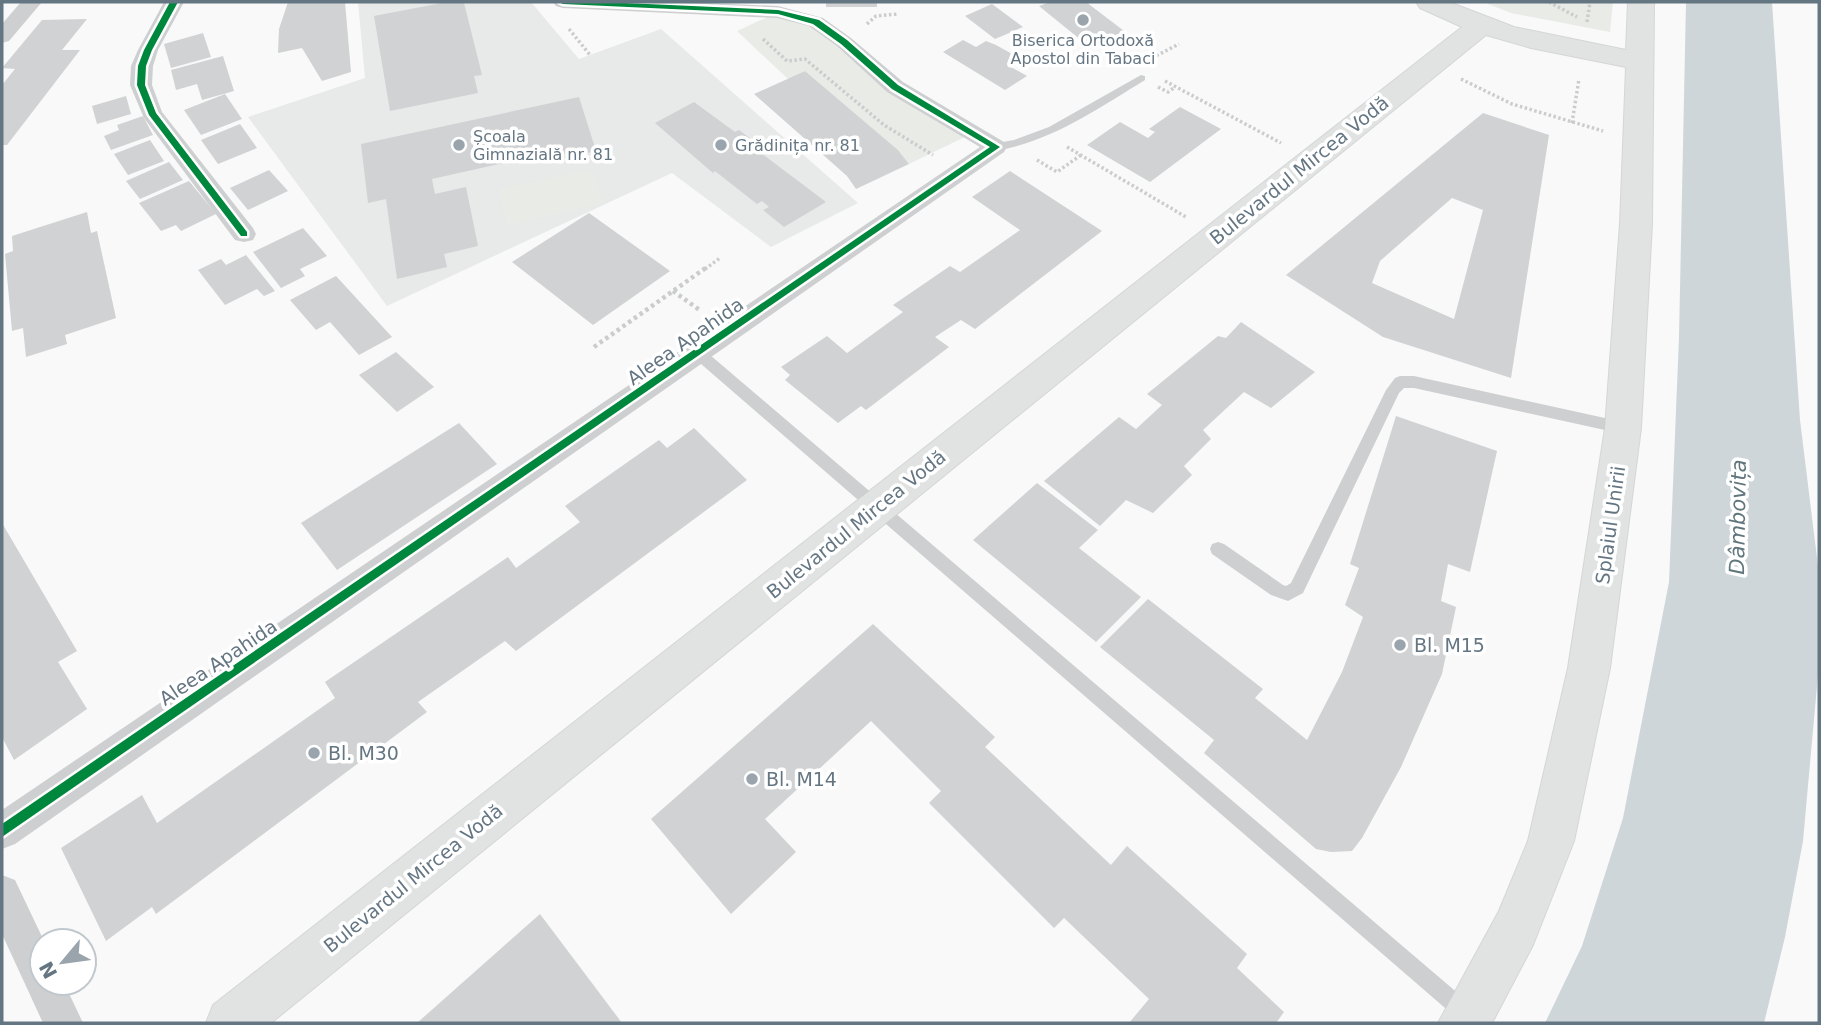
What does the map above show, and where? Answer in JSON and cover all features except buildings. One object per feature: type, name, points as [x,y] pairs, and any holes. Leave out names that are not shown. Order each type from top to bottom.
[{"type":"main road","points":[[1429,2],[1482,25],[1639,61]]},
{"type":"main road","name":"Splaiul Unirii","points":[[1466,1020],[1516,928],[1550,841],[1589,668],[1623,428],[1636,224],[1641,2]]},
{"type":"main road","name":"Bulevardul Mircea Vodă","points":[[231,1023],[1482,25]]},
{"type":"street","points":[[2,37],[32,2]]},
{"type":"street","points":[[174,2],[148,50],[142,66],[141,85],[152,113],[244,234]]},
{"type":"street","points":[[563,2],[778,12],[799,16],[829,30],[895,88],[995,146]]},
{"type":"street","name":"Aleea Apahida","points":[[2,831],[698,354],[995,146]]},
{"type":"street","points":[[2,892],[28,948]]},
{"type":"street","points":[[51,997],[63,1023]]},
{"type":"lane","points":[[995,146],[1017,145],[1046,135],[1141,78]]},
{"type":"lane","points":[[698,354],[1466,1020]]},
{"type":"lane","points":[[1218,549],[1277,590],[1288,594],[1297,588],[1392,390],[1400,382],[1413,382],[1623,428]]},
{"type":"path","points":[[1549,2],[1587,23]]},
{"type":"path","points":[[867,30],[867,22],[871,18],[898,15]]},
{"type":"path","points":[[758,35],[787,61],[805,59],[884,125],[930,154]]},
{"type":"path","points":[[1434,62],[1481,92],[1545,116],[1638,140]]},
{"type":"path","points":[[1156,76],[1312,160]]},
{"type":"path","points":[[1046,135],[1217,236]]},
{"type":"path","points":[[1057,172],[1081,155]]},
{"type":"path","points":[[594,347],[720,258]]},
{"type":"path","points":[[673,291],[694,306]]},
{"type":"shaded area","name":"Școala Gimnazială nr. 81","points":[[358,2],[531,2],[579,59],[661,29],[858,203],[771,247],[672,173],[387,306],[248,117],[365,78]]},
{"type":"shaded area","points":[[1483,2],[1613,2],[1610,32],[1511,13]]},
{"type":"shaded area","points":[[778,12],[799,16],[973,133],[909,164],[898,150],[805,71],[788,79],[737,31]]},
{"type":"shaded area","points":[[592,169],[603,203],[507,226],[499,189]]},
{"type":"water","name":"Dâmbovița","points":[[1686,2],[1772,2],[1800,420],[1818,566],[1818,675],[1803,841],[1785,937],[1764,1023],[1545,1023],[1582,946],[1623,818],[1669,582],[1679,337]]},
{"type":"cycle path","points":[[174,2],[148,50],[142,66],[141,85],[152,113],[244,234]]},
{"type":"cycle path","points":[[2,831],[996,147],[895,87],[844,42],[816,22],[778,12],[563,2]]},
{"type":"place","name":"Biserica Ortodoxă Apostol din Tabaci","points":[[1083,20]]},
{"type":"place","name":"Școala Gimnazială nr. 81","points":[[459,145]]},
{"type":"place","name":"Grădinița nr. 81","points":[[721,145]]},
{"type":"place","name":"Bl. M15","points":[[1400,645]]},
{"type":"place","name":"Bl. M30","points":[[314,753]]},
{"type":"place","name":"Bl. M14","points":[[752,779]]}]
